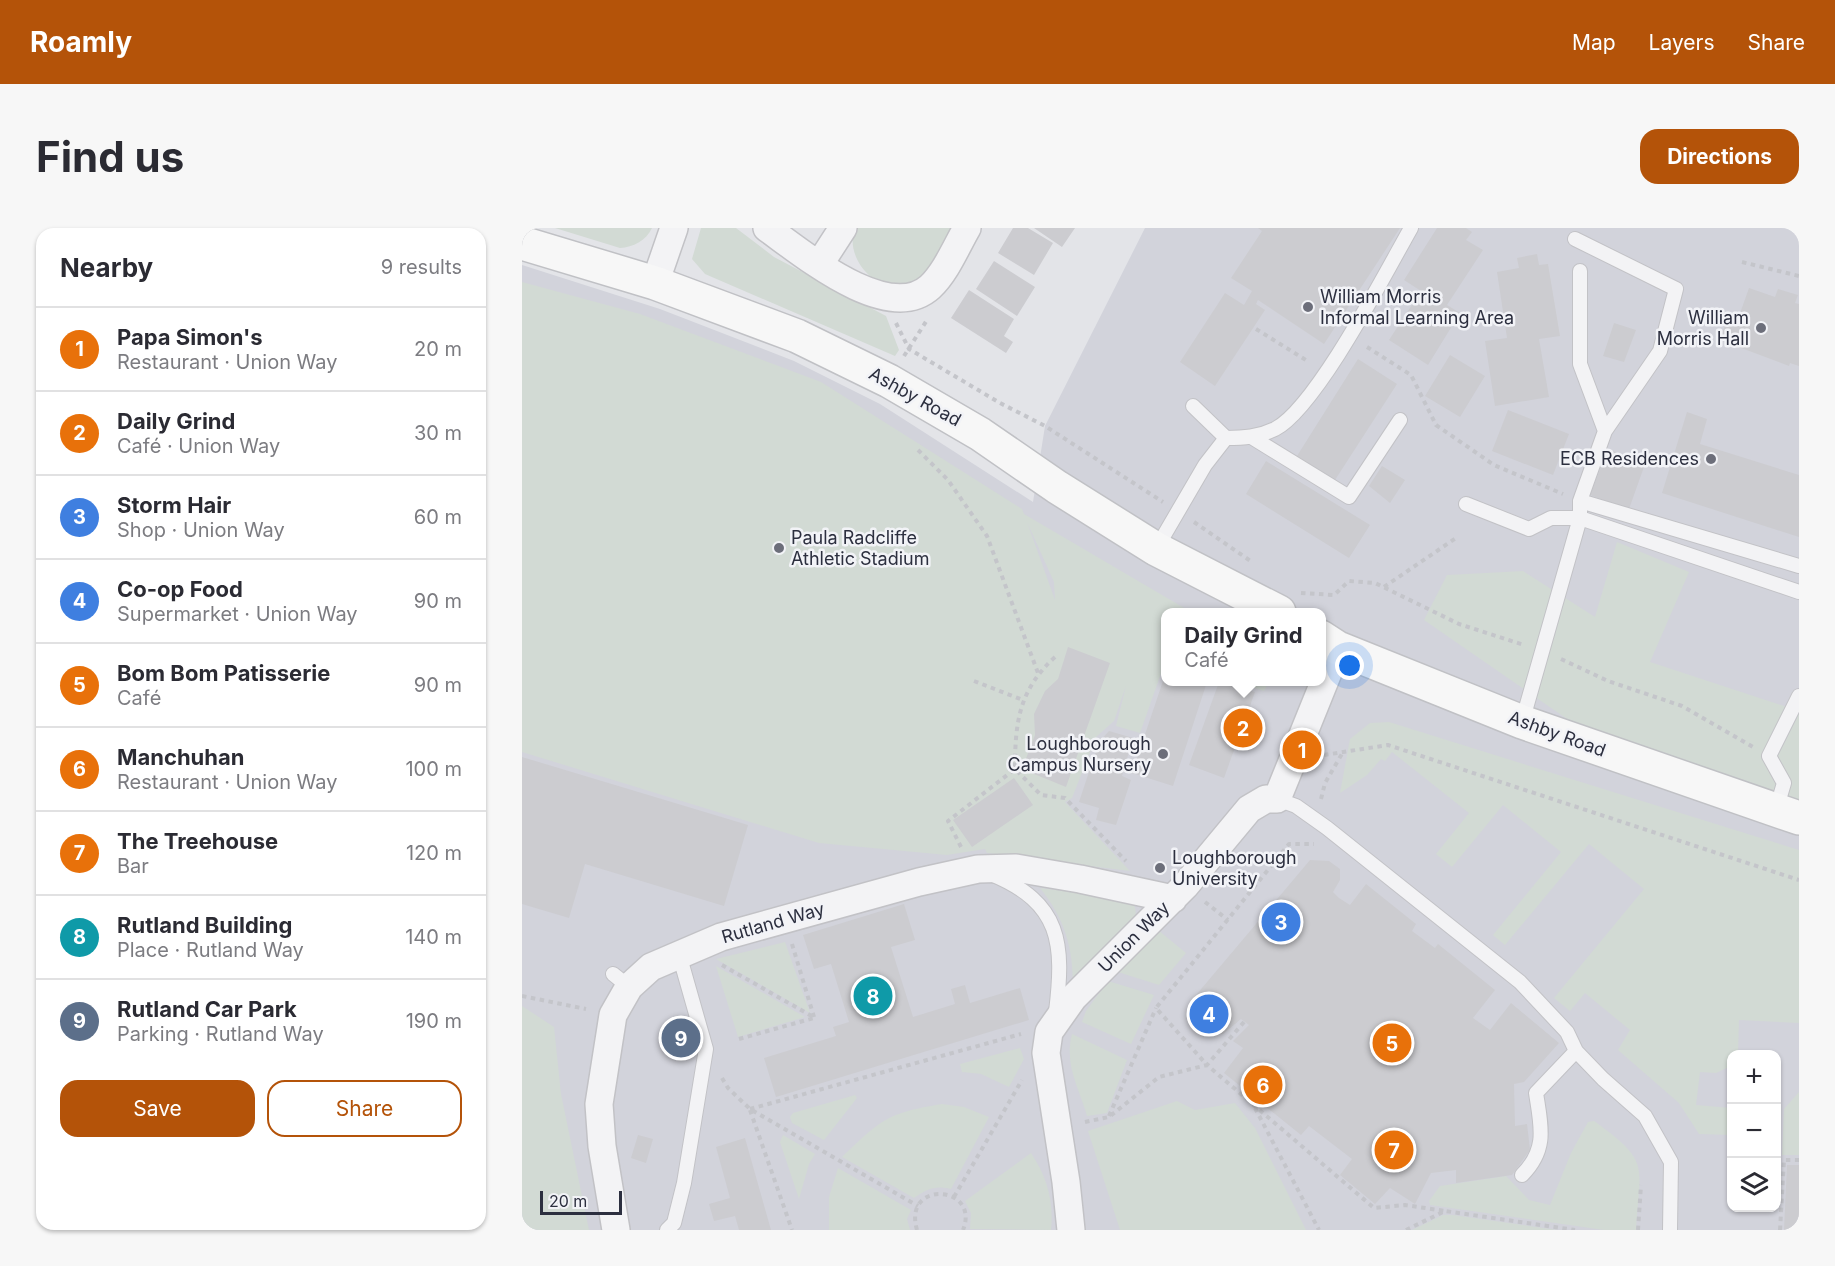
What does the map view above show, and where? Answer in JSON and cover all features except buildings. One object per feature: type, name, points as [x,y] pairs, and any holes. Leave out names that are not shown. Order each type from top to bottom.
[{"type":"main road","name":"Ashby Road","points":[[522,243],[655,283],[798,336],[889,381],[980,434],[1057,487],[1156,549],[1271,608]]},
{"type":"main road","name":"Ashby Road","points":[[1330,643],[1522,722],[1787,814]]},
{"type":"street","points":[[655,283],[674,228]]},
{"type":"street","points":[[766,228],[819,265],[864,290],[891,299],[918,294],[930,287],[944,269],[967,228]]},
{"type":"street","points":[[819,265],[843,228]]},
{"type":"street","points":[[1277,799],[1294,758],[1317,686]]},
{"type":"street","name":"Union Way","points":[[1050,1035],[1073,998],[1173,899],[1249,810],[1266,799],[1277,799]]},
{"type":"street","name":"Rutland Way","points":[[616,1230],[602,1146],[599,1104],[621,980],[721,937],[921,888],[978,869],[1016,868],[1173,899]]},
{"type":"street","points":[[1050,1035],[1058,1128],[1071,1230]]},
{"type":"lane","points":[[1193,406],[1226,438],[1253,438],[1277,428],[1308,398],[1349,335],[1411,228]]},
{"type":"lane","points":[[1522,722],[1580,518],[1580,501],[1605,431],[1660,351],[1676,289],[1575,239]]},
{"type":"lane","points":[[1580,271],[1580,364],[1605,431]]},
{"type":"lane","points":[[1253,438],[1349,497],[1400,420]]},
{"type":"lane","points":[[1156,549],[1177,511],[1226,438]]},
{"type":"lane","points":[[1580,501],[1799,566]]},
{"type":"lane","points":[[1466,504],[1529,529],[1551,518],[1580,518],[1799,592]]},
{"type":"lane","points":[[1787,814],[1784,783],[1770,756],[1799,696]]},
{"type":"lane","points":[[1277,799],[1296,806],[1327,828],[1520,982],[1567,1032],[1576,1051],[1603,1079],[1645,1116],[1671,1162],[1670,1230]]},
{"type":"lane","points":[[978,869],[1020,888],[1032,897],[1058,937],[1061,960],[1050,1035]]},
{"type":"lane","points":[[667,1230],[674,1223],[684,1183],[706,1049],[678,954]]},
{"type":"lane","points":[[1522,1175],[1533,1164],[1541,1148],[1536,1093],[1576,1051]]},
{"type":"path","points":[[1742,262],[1799,276]]},
{"type":"path","points":[[900,362],[928,317],[918,294]]},
{"type":"path","points":[[891,299],[896,324],[909,349],[1000,403],[1045,426],[1261,568]]},
{"type":"path","points":[[1256,329],[1325,372]]},
{"type":"path","points":[[1349,335],[1411,375],[1436,425],[1494,465],[1580,501]]},
{"type":"path","points":[[918,450],[948,480],[987,536],[1038,673]]},
{"type":"path","points":[[1384,587],[1456,538]]},
{"type":"path","points":[[1055,657],[1038,673],[1027,688],[1017,731],[1015,769],[1041,795],[1065,798],[1133,867]]},
{"type":"path","points":[[974,681],[1023,700]]},
{"type":"path","points":[[1294,758],[1388,745],[1799,880]]},
{"type":"path","points":[[1109,1117],[1156,1008],[1289,844],[1321,843],[1331,815],[1323,811],[1321,794],[1343,752]]},
{"type":"path","points":[[978,869],[963,850],[948,821],[1015,769]]},
{"type":"path","points":[[785,920],[815,1018]]},
{"type":"path","points":[[712,959],[815,1018]]},
{"type":"path","points":[[522,996],[613,1015]]},
{"type":"path","points":[[1156,1008],[1207,1065],[1374,1208],[1406,1205],[1575,1230]]},
{"type":"path","points":[[739,1039],[815,1018]]},
{"type":"path","points":[[1058,1128],[1109,1117],[1159,1077],[1207,1065],[1244,1022]]},
{"type":"path","points":[[750,1109],[1038,1030],[1050,1035],[954,1197]]},
{"type":"path","points":[[706,1049],[728,1088],[750,1109],[918,1206]]},
{"type":"path","points":[[1254,1104],[1318,1230]]},
{"type":"path","points":[[750,1109],[792,1230]]},
{"type":"path","points":[[1780,1230],[1784,1160],[1799,1160]]},
{"type":"path","points":[[1638,1230],[1641,1185]]},
{"type":"path","points":[[917,1230],[915,1214],[918,1206],[930,1195],[938,1193],[954,1197],[964,1211],[963,1230]]},
{"type":"path","points":[[1406,1230],[1446,1211]]},
{"type":"shaded area","points":[[555,228],[652,228],[639,242],[620,248]]},
{"type":"shaded area","points":[[701,228],[736,228],[774,257],[886,316],[899,350],[895,356],[705,274],[692,259]]},
{"type":"shaded area","points":[[855,228],[958,228],[923,280],[895,287],[876,280],[861,266],[853,247]]},
{"type":"shaded area","name":"Loughborough University","points":[[1145,228],[1799,228],[1799,1230],[522,1230],[522,265],[660,309],[794,361],[880,404],[1033,502],[1045,426]]},
{"type":"shaded area","name":"Paula Radcliffe Athletic Stadium","points":[[522,282],[640,314],[821,382],[1022,509],[1024,514],[1184,608],[1161,608],[1161,673],[1140,733],[1116,726],[1126,686],[1114,721],[1096,737],[1072,798],[1065,802],[1130,871],[987,853],[985,849],[947,855],[819,843],[522,752]],"holes":[[[1027,522],[1054,582],[1055,600]]]},
{"type":"shaded area","points":[[1617,542],[1689,572],[1650,662],[1799,711],[1799,806],[1573,723],[1424,620],[1447,575],[1523,571],[1595,617]]},
{"type":"shaded area","points":[[1248,686],[1267,686],[1264,691]]},
{"type":"shaded area","points":[[1389,722],[1799,850],[1799,1023],[1739,1020],[1738,1050],[1727,1050],[1727,1068],[1716,1073],[1700,1072],[1696,1105],[1727,1108],[1727,1135],[1699,1134],[1679,1103],[1618,1050],[1630,1030],[1585,993],[1570,1011],[1554,998],[1644,889],[1589,844],[1505,945],[1493,935],[1561,852],[1503,805],[1452,867],[1436,854],[1469,813],[1392,752],[1385,761],[1381,759],[1367,775],[1340,793],[1350,739],[1370,723]]},
{"type":"shaded area","points":[[1040,888],[1122,898],[1131,902],[1135,908],[1132,926],[1073,987],[1073,973],[1066,934],[1056,911]]},
{"type":"shaded area","points":[[1158,930],[1186,953],[1159,985],[1118,972]]},
{"type":"shaded area","points":[[785,942],[810,1013],[716,959]]},
{"type":"shaded area","points":[[716,966],[805,1017],[738,1037]]},
{"type":"shaded area","points":[[1108,981],[1154,995],[1131,1044],[1082,1022],[1086,1011]]},
{"type":"shaded area","points":[[522,1006],[554,1027],[561,1094],[589,1230],[522,1230]]},
{"type":"shaded area","points":[[1072,1034],[1127,1060],[1107,1113],[1087,1116],[1071,1066]]},
{"type":"shaded area","points":[[1020,1048],[1024,1059],[1009,1087],[981,1074],[962,1072],[960,1064]]},
{"type":"shaded area","points":[[1799,1092],[1799,1155],[1782,1155],[1784,1109]]},
{"type":"shaded area","points":[[855,1095],[857,1098],[824,1140],[792,1123],[790,1117],[793,1113]]},
{"type":"shaded area","points":[[1177,1101],[1195,1110],[1235,1103],[1255,1128],[1306,1230],[1120,1230],[1088,1131]]},
{"type":"shaded area","points":[[942,1104],[964,1107],[989,1117],[951,1189],[940,1187],[931,1189],[914,1198],[842,1157],[886,1120],[909,1111]]},
{"type":"shaded area","points":[[1594,1121],[1625,1146],[1638,1166],[1636,1230],[1604,1230],[1430,1205],[1429,1201],[1440,1186],[1506,1176],[1529,1200],[1550,1205],[1571,1153],[1588,1122]]},
{"type":"shaded area","points":[[783,1135],[815,1154],[809,1164],[799,1199],[780,1142]]},
{"type":"shaded area","points":[[1031,1153],[1048,1190],[1052,1219],[1051,1230],[970,1229],[971,1213],[965,1201]]},
{"type":"shaded area","points":[[838,1168],[911,1210],[907,1219],[910,1230],[829,1230],[829,1197]]},
{"type":"shaded area","points":[[1443,1215],[1453,1215],[1557,1230],[1412,1230]]},
{"type":"place","name":"William Morris Informal Learning Area","points":[[1308,307]]},
{"type":"place","name":"William Morris Hall","points":[[1761,328]]},
{"type":"place","name":"ECB Residences","points":[[1711,459]]},
{"type":"place","name":"Paula Radcliffe Athletic Stadium","points":[[779,548]]},
{"type":"place","name":"Daily Grind","points":[[1243,728]]},
{"type":"place","name":"Papa Simon's","points":[[1302,750]]},
{"type":"place","name":"Loughborough Campus Nursery","points":[[1163,754]]},
{"type":"place","name":"Loughborough University","points":[[1160,868]]},
{"type":"place","name":"Storm Hair","points":[[1281,922]]},
{"type":"place","name":"Rutland Building","points":[[873,996]]},
{"type":"place","name":"Co-op Food","points":[[1209,1014]]},
{"type":"place","name":"Rutland Car Park","points":[[681,1038]]},
{"type":"place","name":"Bom Bom Patisserie","points":[[1392,1043]]},
{"type":"place","name":"Manchuhan","points":[[1263,1085]]},
{"type":"place","name":"The Treehouse","points":[[1394,1150]]}]
